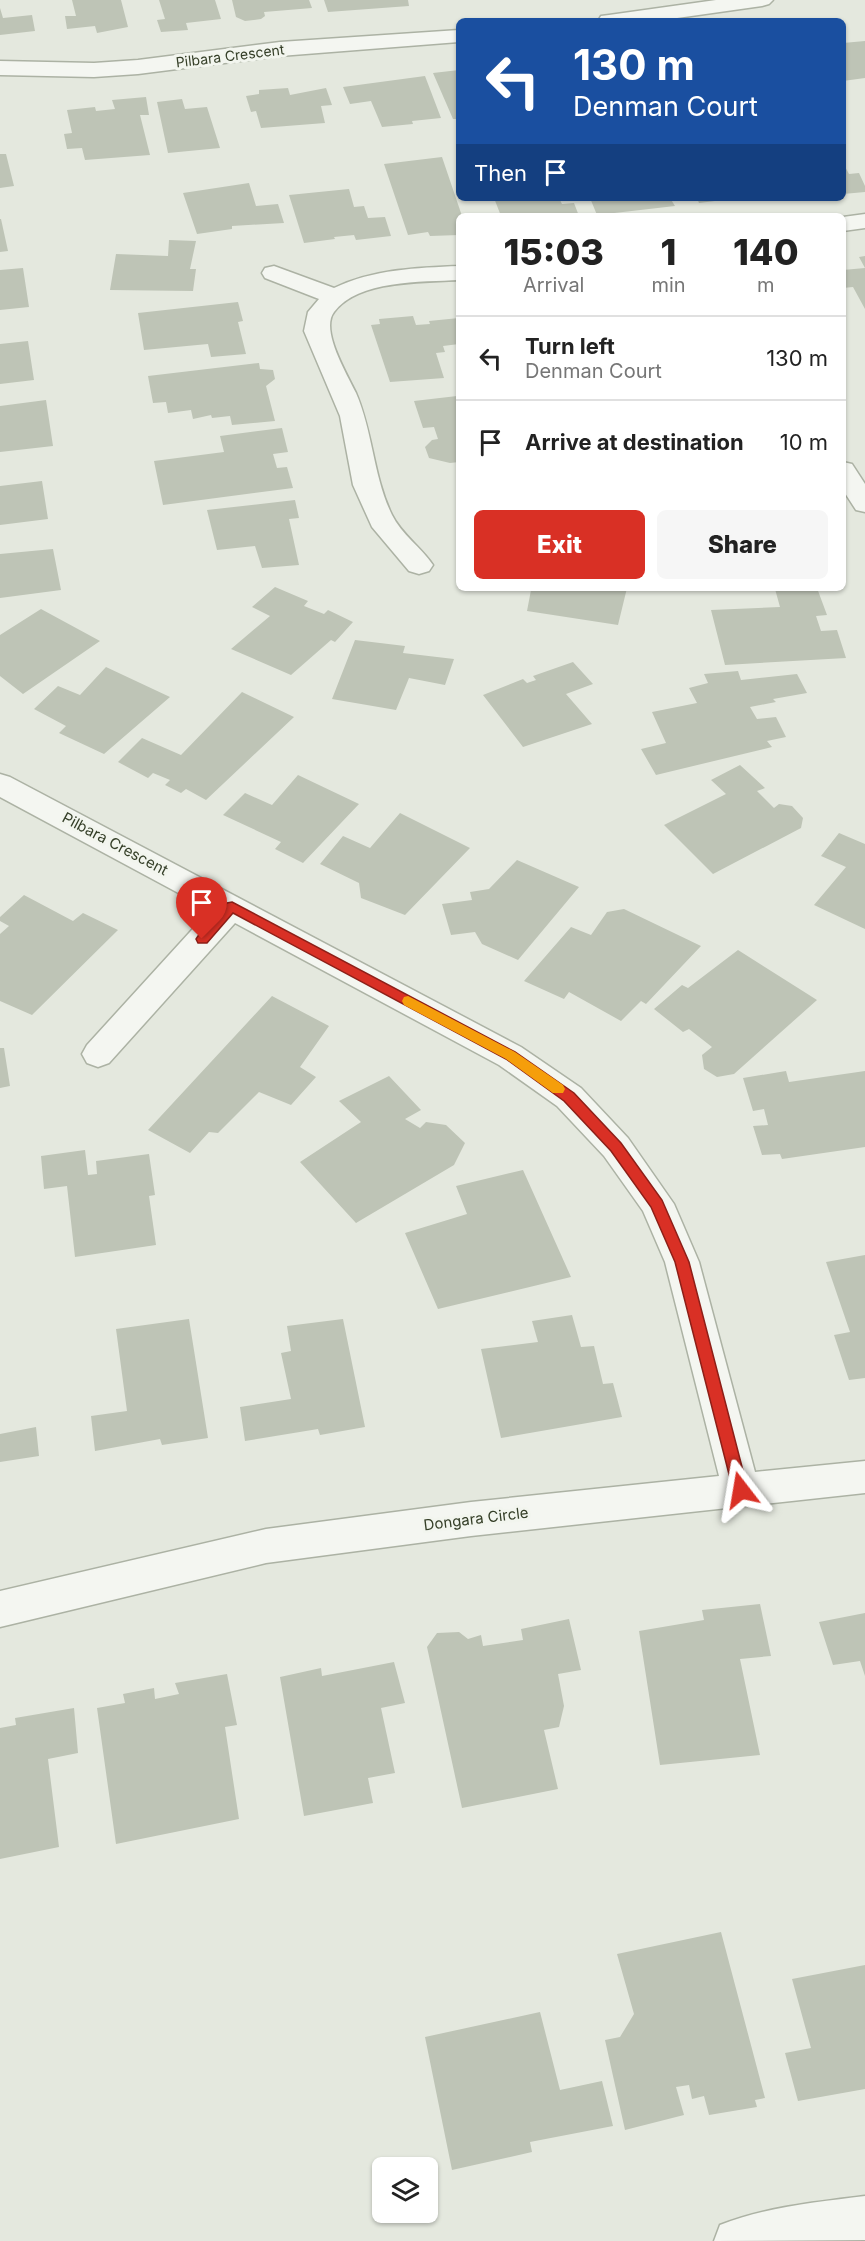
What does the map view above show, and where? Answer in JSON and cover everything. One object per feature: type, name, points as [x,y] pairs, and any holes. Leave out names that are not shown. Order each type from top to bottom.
[{"type":"street","points":[[631,18],[762,0]]},
{"type":"street","name":"Pilbara Crescent","points":[[0,68],[71,70],[138,67],[280,49],[456,36]]},
{"type":"street","points":[[846,224],[865,222]]},
{"type":"street","points":[[274,273],[335,297]]},
{"type":"street","points":[[419,565],[381,521],[366,485],[353,416],[316,331],[320,312],[335,297],[360,285],[400,276],[456,273]]},
{"type":"street","points":[[846,475],[865,504]]},
{"type":"street","name":"Pilbara Crescent","points":[[0,784],[510,1056],[569,1097],[616,1147],[657,1204],[682,1262],[741,1490]]},
{"type":"street","points":[[98,1054],[232,906]]},
{"type":"street","name":"Dongara Circle","points":[[0,1609],[266,1546],[471,1519],[865,1477]]},
{"type":"street","name":"Dongara Circle","points":[[0,1590],[91,1587]]},
{"type":"street","points":[[736,2241],[805,2226],[865,2218]]},
{"type":"building","points":[[72,0],[121,0],[128,27],[97,33],[95,26],[67,29],[65,16],[76,16]]},
{"type":"building","points":[[159,0],[215,0],[221,19],[186,23],[188,30],[161,32],[157,20],[165,19]]},
{"type":"building","points":[[232,0],[309,0],[312,8],[264,12],[265,16],[261,19],[245,21],[236,17]]},
{"type":"building","points":[[324,0],[408,0],[409,6],[328,12]]},
{"type":"building","points":[[0,8],[3,18],[32,15],[35,31],[0,35]]},
{"type":"building","points":[[865,41],[865,78],[846,81],[846,43]]},
{"type":"building","points":[[456,70],[456,119],[453,119],[433,73]]},
{"type":"building","points":[[425,76],[441,118],[412,121],[413,124],[382,127],[371,101],[350,104],[343,87]]},
{"type":"building","points":[[288,88],[290,95],[326,88],[332,105],[321,106],[325,123],[261,128],[256,111],[251,112],[246,96],[259,94],[259,90]]},
{"type":"building","points":[[146,97],[149,115],[140,115],[150,155],[85,160],[82,148],[67,149],[64,134],[72,133],[67,110],[95,107],[96,111],[115,109],[112,100]]},
{"type":"building","points":[[182,99],[185,109],[207,107],[220,148],[168,153],[157,102]]},
{"type":"building","points":[[0,154],[6,154],[14,186],[0,188]]},
{"type":"building","points":[[442,157],[461,213],[456,213],[456,235],[430,236],[428,232],[408,235],[384,164]]},
{"type":"building","points":[[846,168],[849,174],[859,173],[865,186],[865,192],[846,194]]},
{"type":"building","points":[[249,183],[256,206],[278,204],[284,223],[232,226],[232,229],[197,234],[183,193]]},
{"type":"building","points":[[349,189],[354,207],[364,206],[368,218],[385,217],[391,236],[356,240],[354,235],[304,243],[289,195]]},
{"type":"building","points":[[495,201],[560,201],[562,204],[574,203],[578,213],[500,213]]},
{"type":"building","points":[[591,201],[672,201],[675,206],[614,213],[596,213]]},
{"type":"building","points":[[0,219],[8,251],[0,252]]},
{"type":"building","points":[[169,240],[196,241],[190,269],[196,269],[193,291],[110,290],[116,254],[168,256]]},
{"type":"building","points":[[865,256],[865,268],[859,257]]},
{"type":"building","points":[[23,268],[29,307],[0,310],[0,270]]},
{"type":"building","points":[[865,268],[865,309],[853,287],[846,288],[846,270]]},
{"type":"building","points":[[238,302],[243,321],[238,322],[246,354],[211,357],[208,344],[144,350],[138,313]]},
{"type":"building","points":[[413,316],[416,325],[456,318],[456,344],[443,346],[445,352],[436,353],[444,378],[390,382],[371,325],[380,324],[379,319]]},
{"type":"building","points":[[28,341],[34,380],[0,384],[0,344]]},
{"type":"building","points":[[259,363],[260,369],[273,370],[275,379],[266,386],[275,421],[232,425],[230,416],[212,418],[211,415],[193,419],[191,410],[168,413],[166,402],[153,403],[148,376]]},
{"type":"building","points":[[456,396],[456,462],[429,458],[425,447],[432,440],[438,439],[434,427],[423,428],[414,401]]},
{"type":"building","points":[[46,400],[53,446],[0,452],[0,406]]},
{"type":"building","points":[[282,428],[288,452],[273,454],[277,468],[287,467],[293,488],[163,505],[154,461],[224,452],[220,436]]},
{"type":"building","points":[[42,481],[48,519],[0,525],[0,486]]},
{"type":"building","points":[[295,500],[299,518],[289,519],[299,565],[262,568],[255,546],[217,550],[207,510]]},
{"type":"building","points":[[53,549],[61,590],[0,598],[0,554]]},
{"type":"building","points":[[275,587],[308,601],[304,606],[324,614],[328,610],[353,622],[335,642],[331,640],[291,675],[231,649],[270,616],[252,607]]},
{"type":"building","points":[[531,591],[626,591],[618,625],[527,611]]},
{"type":"building","points":[[776,591],[818,591],[827,615],[816,616],[821,631],[837,630],[846,658],[725,665],[711,610],[780,607]]},
{"type":"building","points":[[41,609],[100,641],[23,694],[0,676],[0,635]]},
{"type":"building","points":[[355,640],[405,646],[403,653],[454,659],[445,685],[409,678],[396,710],[332,699]]},
{"type":"building","points":[[573,662],[593,684],[566,694],[592,724],[523,747],[483,695],[523,679],[527,683],[536,680],[533,676]]},
{"type":"building","points":[[106,667],[170,697],[104,754],[59,733],[66,726],[34,709],[58,686],[80,695]]},
{"type":"building","points":[[738,671],[741,680],[797,674],[807,693],[773,699],[776,702],[750,707],[757,719],[776,717],[786,737],[767,741],[772,747],[656,775],[641,749],[666,743],[652,712],[697,703],[689,688],[708,683],[704,674]]},
{"type":"building","points":[[242,692],[294,717],[206,800],[186,789],[181,793],[165,785],[170,780],[153,773],[148,778],[118,762],[142,738],[181,755]]},
{"type":"building","points":[[740,765],[765,788],[757,791],[774,808],[779,804],[792,806],[803,818],[801,828],[713,874],[664,825],[726,794],[711,780]]},
{"type":"building","points":[[298,775],[359,804],[303,863],[275,849],[281,842],[223,815],[245,793],[272,805]]},
{"type":"building","points":[[400,813],[470,848],[405,915],[361,898],[359,883],[320,864],[343,836],[370,848]]},
{"type":"building","points":[[839,833],[865,844],[865,929],[814,905],[846,867],[821,856]]},
{"type":"building","points":[[517,860],[579,887],[518,960],[482,944],[475,932],[451,935],[442,904],[472,900],[470,892],[489,889]]},
{"type":"building","points":[[24,895],[73,921],[83,913],[118,930],[32,1015],[0,1001],[0,934],[9,926],[0,921],[0,917]]},
{"type":"building","points":[[624,909],[701,946],[646,1004],[641,1001],[621,1021],[569,992],[564,999],[524,981],[571,927],[591,935],[607,912]]},
{"type":"building","points":[[738,950],[817,1000],[734,1074],[717,1077],[704,1069],[702,1055],[712,1047],[689,1029],[683,1032],[654,1009],[682,985],[688,988]]},
{"type":"building","points":[[272,996],[329,1026],[300,1067],[316,1077],[291,1105],[259,1092],[218,1133],[209,1132],[190,1153],[148,1130]]},
{"type":"building","points":[[0,1048],[4,1048],[10,1086],[0,1088]]},
{"type":"building","points":[[786,1071],[789,1082],[865,1071],[865,1147],[782,1159],[780,1154],[762,1155],[753,1126],[768,1125],[764,1109],[753,1111],[743,1078]]},
{"type":"building","points":[[389,1076],[421,1110],[405,1119],[420,1128],[426,1122],[446,1125],[465,1143],[454,1165],[356,1223],[300,1162],[361,1122],[339,1101]]},
{"type":"building","points":[[85,1150],[88,1175],[97,1174],[96,1161],[149,1154],[155,1195],[149,1196],[156,1245],[75,1257],[67,1186],[44,1189],[41,1156]]},
{"type":"building","points":[[523,1170],[571,1277],[438,1309],[405,1233],[467,1214],[456,1186]]},
{"type":"building","points":[[865,1255],[865,1378],[849,1380],[834,1335],[850,1332],[826,1262]]},
{"type":"building","points":[[572,1315],[581,1347],[594,1346],[603,1384],[613,1383],[622,1417],[501,1438],[481,1349],[538,1342],[532,1321]]},
{"type":"building","points":[[189,1319],[208,1438],[162,1445],[160,1439],[95,1451],[91,1416],[127,1411],[116,1329]]},
{"type":"building","points":[[343,1319],[365,1427],[320,1435],[318,1429],[245,1441],[240,1407],[291,1399],[281,1353],[291,1351],[287,1326]]},
{"type":"building","points":[[36,1427],[39,1456],[0,1462],[0,1434]]},
{"type":"building","points":[[760,1604],[771,1656],[740,1659],[760,1755],[660,1765],[639,1631],[704,1620],[702,1610]]},
{"type":"building","points":[[865,1613],[865,1676],[860,1661],[833,1665],[819,1622]]},
{"type":"building","points":[[569,1619],[581,1670],[558,1674],[564,1706],[559,1727],[544,1730],[558,1789],[462,1808],[427,1647],[437,1633],[459,1632],[468,1639],[481,1635],[483,1646],[523,1640],[521,1629]]},
{"type":"building","points":[[394,1662],[405,1703],[381,1708],[395,1773],[368,1778],[373,1803],[304,1816],[280,1677],[321,1668],[322,1676]]},
{"type":"building","points":[[227,1674],[237,1725],[225,1727],[239,1819],[116,1844],[97,1708],[125,1703],[123,1694],[154,1688],[155,1699],[179,1694],[175,1683]]},
{"type":"building","points":[[74,1708],[78,1753],[48,1759],[59,1847],[0,1859],[0,1728],[16,1725],[15,1718]]},
{"type":"building","points":[[721,1932],[765,2098],[755,2100],[757,2107],[709,2115],[704,2096],[692,2099],[689,2085],[676,2087],[684,2115],[625,2130],[605,2040],[620,2037],[634,2014],[617,1954]]},
{"type":"building","points":[[865,1965],[865,2089],[798,2101],[785,2053],[811,2048],[792,1979]]},
{"type":"building","points":[[540,2012],[560,2090],[602,2081],[613,2126],[530,2142],[532,2152],[452,2170],[425,2037]]},
{"type":"slow traffic","points":[[408,1001],[510,1056],[558,1089]]},
{"type":"route","points":[[202,939],[232,906],[510,1056],[569,1097],[616,1147],[657,1204],[682,1262],[741,1490]]}]
